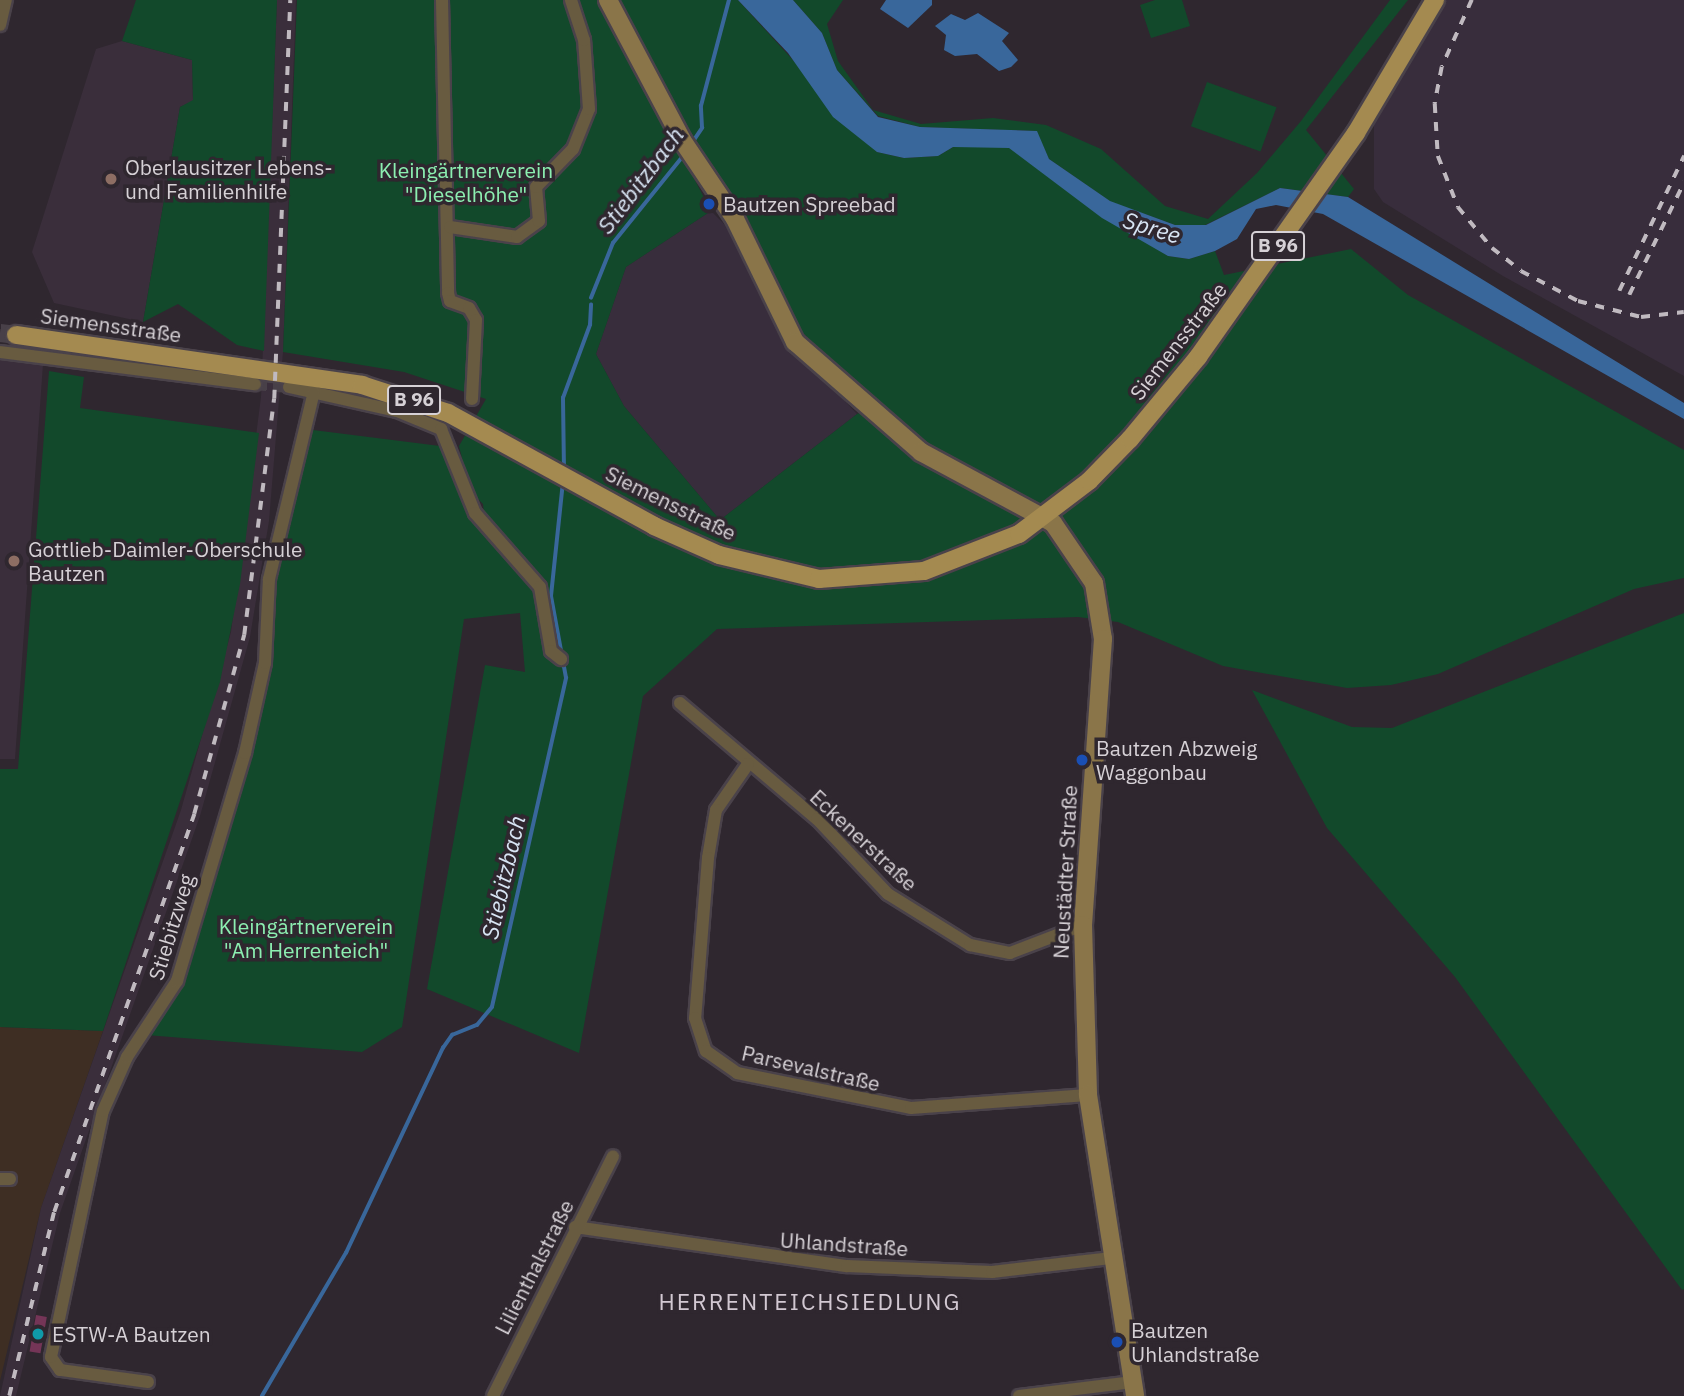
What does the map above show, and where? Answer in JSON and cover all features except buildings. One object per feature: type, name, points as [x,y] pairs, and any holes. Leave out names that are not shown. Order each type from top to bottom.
[{"type":"main road","name":"Siemensstraße","points":[[16,335],[362,385],[448,413],[719,555],[819,579],[879,578],[950,565],[1006,541],[1045,517],[1130,439],[1198,357],[1356,133],[1435,0]]},
{"type":"street","points":[[0,24],[6,0]]},
{"type":"street","points":[[442,0],[450,301],[469,309],[476,320],[472,399]]},
{"type":"street","points":[[450,227],[517,237],[539,220],[536,187],[573,149],[589,108],[584,40],[571,0]]},
{"type":"street","name":"Neustädter Straße","points":[[608,0],[688,149],[735,219],[778,315],[806,355],[921,452],[1045,517],[1088,571],[1103,622],[1083,925],[1088,1096],[1134,1389]]},
{"type":"street","points":[[0,352],[254,384]]},
{"type":"street","points":[[289,387],[397,411],[441,429],[475,513],[540,587],[551,651],[561,659]]},
{"type":"street","name":"Stiebitzweg","points":[[148,1382],[60,1370],[51,1357],[103,1111],[127,1056],[177,981],[245,753],[265,663],[269,579],[314,392]]},
{"type":"street","name":"Eckenerstraße","points":[[680,703],[748,764],[817,819],[888,894],[970,944],[1010,953],[1083,925]]},
{"type":"street","name":"Parsevalstraße","points":[[748,764],[716,810],[708,858],[695,1018],[706,1051],[737,1073],[911,1108],[1088,1096]]},
{"type":"street","name":"Lilienthalstraße","points":[[493,1396],[575,1227],[613,1156]]},
{"type":"street","name":"Uhlandstraße","points":[[575,1227],[847,1266],[992,1272],[1112,1258]]},
{"type":"street","points":[[1019,1396],[1134,1389]]},
{"type":"shaded area","points":[[277,0],[296,0],[283,352],[269,521],[250,637],[200,816],[60,1213],[16,1396],[0,1396],[41,1208],[181,810],[231,632],[261,397]]},
{"type":"shaded area","points":[[1445,0],[1684,0],[1684,376],[1503,276],[1383,202],[1374,189],[1374,121]]},
{"type":"shaded area","name":"Oberlausitzer Lebens- und Familienhilfe","points":[[122,41],[192,60],[193,101],[180,107],[143,322],[54,303],[32,252],[96,49]]},
{"type":"shaded area","points":[[711,211],[735,235],[782,334],[857,414],[720,520],[624,406],[596,354],[626,267]]},
{"type":"shaded area","name":"Gottlieb-Daimler-Oberschule Bautzen","points":[[0,359],[43,364],[15,759],[0,759]]},
{"type":"shaded area","points":[[0,1027],[103,1031],[41,1208],[0,1381]]},
{"type":"green space","points":[[136,0],[277,0],[264,351],[237,345],[178,304],[143,322],[180,107],[193,100],[192,60],[122,41]]},
{"type":"green space","points":[[297,0],[601,0],[711,211],[626,267],[596,354],[624,406],[720,520],[857,414],[875,406],[795,325],[612,0],[738,0],[877,152],[904,158],[938,156],[953,147],[1009,147],[1168,256],[1189,259],[1215,251],[1224,275],[1351,249],[1408,295],[1684,450],[1684,578],[1634,589],[1438,674],[1391,685],[1347,688],[1223,666],[1118,622],[1078,617],[717,629],[643,696],[579,1053],[427,989],[485,665],[525,672],[520,613],[464,619],[402,1027],[362,1052],[146,1035],[170,1002],[247,754],[278,548],[313,430],[440,446],[460,498],[487,540],[483,504],[470,491],[459,446],[486,399],[404,372],[283,352]]},
{"type":"green space","points":[[793,0],[843,0],[827,24],[838,61],[873,110],[921,124],[993,118],[1046,125],[1101,149],[1165,206],[1208,219],[1257,173],[1301,121],[1390,0],[1408,0],[1306,130],[1354,189],[1348,197],[1280,188],[1205,225],[1175,225],[1111,202],[1049,159],[1036,131],[920,127],[878,116],[837,70],[822,33]]},
{"type":"green space","points":[[1155,0],[1182,0],[1190,26],[1151,38],[1140,5]]},
{"type":"green space","points":[[1207,82],[1277,107],[1260,151],[1191,126]]},
{"type":"green space","points":[[49,371],[84,377],[80,408],[259,433],[240,584],[220,682],[103,1031],[0,1027],[0,769],[18,769]]},
{"type":"green space","points":[[1684,613],[1682,1290],[1455,977],[1327,828],[1252,690],[1352,727],[1392,728]]},
{"type":"water","name":"Spree","points":[[738,0],[793,0],[822,33],[837,70],[878,117],[920,127],[1037,131],[1049,159],[1110,201],[1175,225],[1206,225],[1280,188],[1348,197],[1684,403],[1684,419],[1323,214],[1276,205],[1256,209],[1237,239],[1215,251],[1189,259],[1168,256],[1102,218],[1009,148],[953,147],[938,156],[904,158],[877,152],[833,117],[788,53]]},
{"type":"water","points":[[886,0],[932,0],[932,5],[908,28],[880,9]]},
{"type":"water","points":[[978,13],[1009,33],[1002,41],[1018,60],[1011,67],[999,71],[977,54],[955,56],[944,50],[946,35],[935,26],[951,14],[965,20]]},
{"type":"waterway","name":"Stiebitzbach","points":[[692,143],[702,128],[701,106],[729,0]]},
{"type":"waterway","name":"Stiebitzbach","points":[[591,298],[613,243],[684,155]]},
{"type":"waterway","name":"Stiebitzbach","points":[[564,471],[563,398],[590,325],[591,305]]},
{"type":"waterway","name":"Stiebitzbach","points":[[262,1396],[346,1253],[443,1048],[452,1035],[477,1025],[492,1007],[566,678],[551,596],[563,482]]},
{"type":"tunnel","points":[[0,333],[16,335]]},
{"type":"tunnel","points":[[255,384],[289,387]]},
{"type":"railway","points":[[9,1396],[54,1212],[194,814],[244,635],[274,399],[290,0]]},
{"type":"railway","points":[[1472,0],[1442,67],[1435,104],[1438,156],[1458,207],[1492,248],[1521,271],[1578,301],[1641,317],[1684,312]]},
{"type":"railway","points":[[1619,291],[1684,156]]},
{"type":"railway","points":[[1629,295],[1684,182]]},
{"type":"place","name":"Oberlausitzer Lebens- und Familienhilfe","points":[[111,179]]},
{"type":"place","name":"Bautzen Spreebad","points":[[709,204]]},
{"type":"place","name":"Gottlieb-Daimler-Oberschule Bautzen","points":[[14,561]]},
{"type":"place","name":"Bautzen Abzweig Waggonbau","points":[[1082,760]]},
{"type":"place","name":"ESTW-A Bautzen","points":[[38,1334]]},
{"type":"place","name":"Bautzen Uhlandstraße","points":[[1117,1342]]},
{"type":"district","name":"HERRENTEICHSIEDLUNG","points":[[810,1301]]},
{"type":"park label","name":"Kleingärtnerverein \"Dieselhöhe\"","points":[[466,182]]},
{"type":"park label","name":"Kleingärtnerverein \"Am Herrenteich\"","points":[[306,938]]}]
